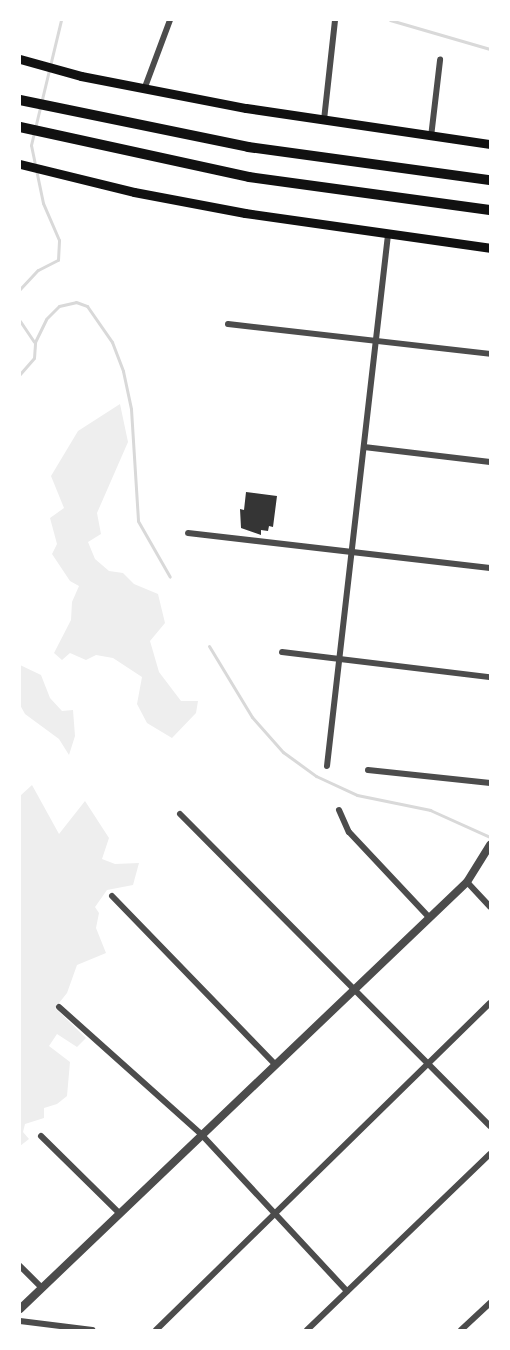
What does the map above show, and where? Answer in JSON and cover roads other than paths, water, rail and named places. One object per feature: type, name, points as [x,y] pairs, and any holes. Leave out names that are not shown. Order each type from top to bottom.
[{"type":"highway","points":[[22,100],[78,114],[248,147],[490,180]]},
{"type":"highway","points":[[20,127],[249,177],[490,210]]},
{"type":"main road","points":[[22,60],[81,76],[324,120],[490,144]]},
{"type":"main road","points":[[20,164],[79,179],[245,213],[490,248]]},
{"type":"street","points":[[145,87],[170,20]]},
{"type":"street","points":[[324,120],[335,20]]},
{"type":"street","points":[[431,136],[440,60]]},
{"type":"street","points":[[327,765],[388,235]]},
{"type":"street","points":[[228,324],[490,354]]},
{"type":"street","points":[[364,447],[490,462]]},
{"type":"street","points":[[188,533],[490,568]]},
{"type":"street","points":[[282,652],[490,677]]},
{"type":"street","points":[[368,770],[490,783]]},
{"type":"street","points":[[339,810],[349,832],[428,915]]},
{"type":"street","points":[[180,814],[490,1126]]},
{"type":"street","points":[[20,1309],[428,915],[467,882],[489,848]]},
{"type":"street","points":[[467,882],[490,907]]},
{"type":"street","points":[[112,896],[274,1063]]},
{"type":"street","points":[[156,1330],[490,1003]]},
{"type":"street","points":[[59,1007],[200,1133],[347,1292]]},
{"type":"street","points":[[41,1136],[120,1214]]},
{"type":"street","points":[[307,1330],[490,1154]]},
{"type":"street","points":[[20,1266],[42,1288]]},
{"type":"street","points":[[461,1330],[490,1303]]},
{"type":"street","points":[[20,1321],[92,1330]]},
{"type":"waterway","points":[[20,289],[38,270],[58,260],[59,240],[43,203],[31,145],[61,20]]},
{"type":"waterway","points":[[390,20],[490,49]]},
{"type":"waterway","points":[[20,374],[34,358],[35,342],[46,319],[59,306],[76,302],[87,306],[112,342],[123,371],[131,409],[138,521],[170,577]]},
{"type":"waterway","points":[[20,321],[34,342]]},
{"type":"waterway","points":[[209,646],[252,717],[283,752],[316,776],[357,795],[430,810],[490,837]]}]
